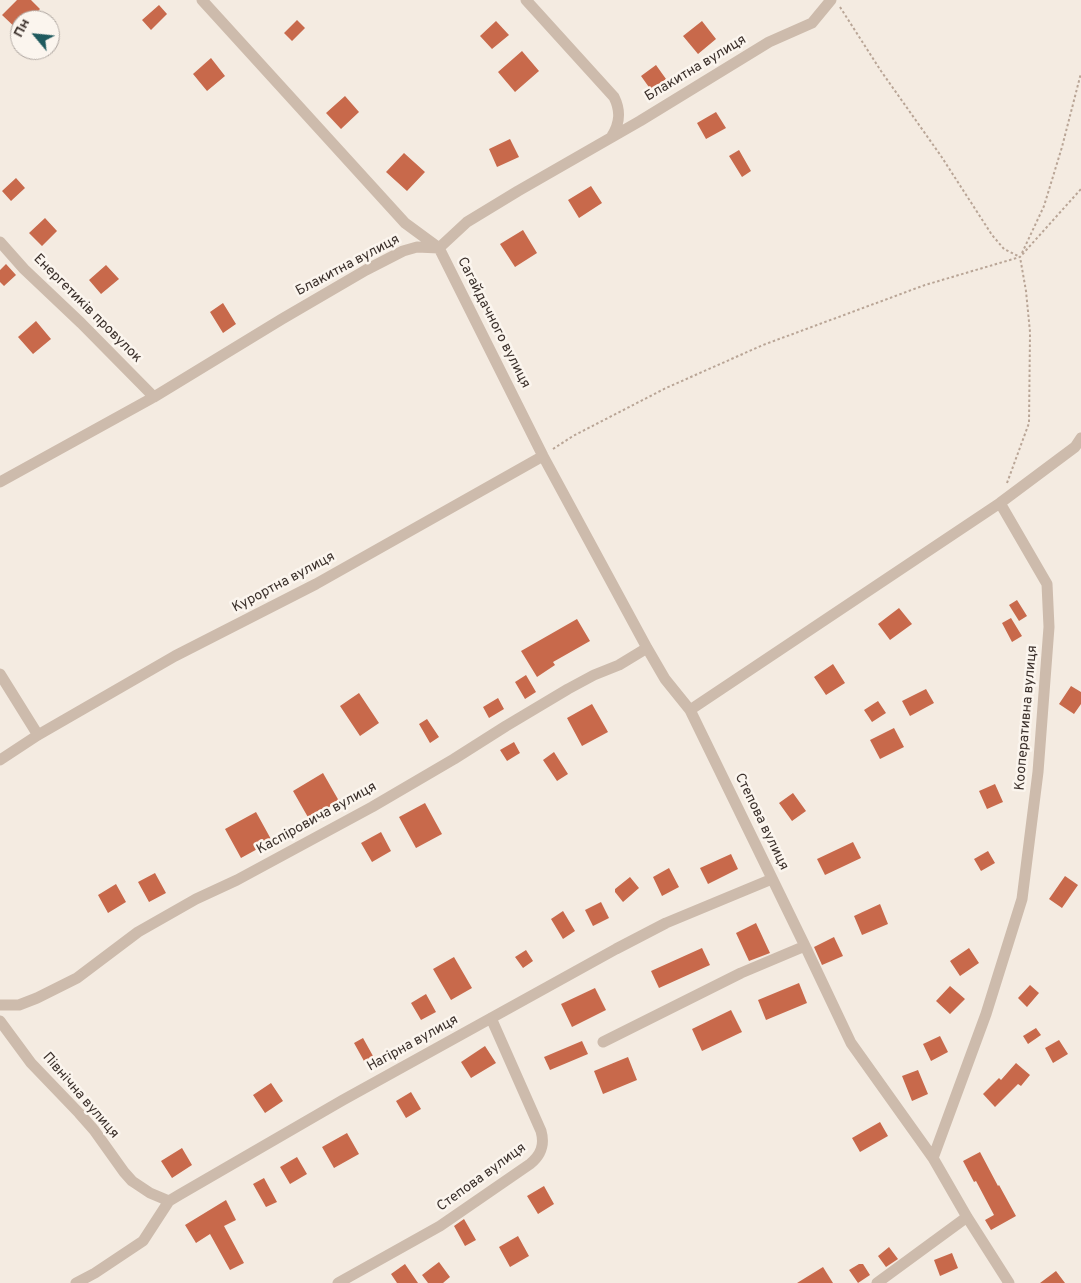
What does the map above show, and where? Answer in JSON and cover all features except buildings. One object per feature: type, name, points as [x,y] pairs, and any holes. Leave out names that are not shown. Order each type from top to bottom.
[{"type":"street","name":"Сагайдачного вулиця","points":[[202,0],[405,224],[439,248],[543,456],[647,648],[665,679],[690,710]]},
{"type":"street","points":[[526,0],[614,97],[619,113],[619,121],[612,136]]},
{"type":"street","name":"Блакитна вулиця","points":[[0,482],[154,397],[366,270],[403,251],[417,247],[439,248],[467,222],[640,121],[769,42],[812,23],[836,3]]},
{"type":"street","name":"Енергетиків провулок","points":[[0,242],[24,269],[81,322],[154,397]]},
{"type":"street","points":[[690,710],[1000,503],[1075,447],[1081,438]]},
{"type":"street","name":"Курортна вулиця","points":[[0,760],[38,735],[175,656],[316,584],[543,456]]},
{"type":"street","name":"Кооперативна вулиця","points":[[933,1158],[986,1014],[1022,899],[1038,772],[1050,627],[1047,584],[1000,503]]},
{"type":"street","name":"Каспіровича вулиця","points":[[0,1005],[19,1005],[77,978],[138,932],[196,899],[237,880],[372,807],[568,689],[594,675],[619,665],[647,648]]},
{"type":"street","points":[[0,674],[38,735]]},
{"type":"street","name":"Степова вулиця","points":[[690,710],[851,1043],[933,1158]]},
{"type":"street","name":"Нагірна вулиця","points":[[76,1283],[95,1274],[142,1241],[169,1201],[343,1100],[616,948],[666,923],[772,879]]},
{"type":"street","points":[[603,1042],[741,973],[805,946]]},
{"type":"street","name":"Степова вулиця","points":[[338,1283],[440,1226],[530,1164],[539,1155],[543,1143],[541,1131],[491,1018]]},
{"type":"street","name":"Північна вулиця","points":[[0,1020],[31,1063],[94,1130],[128,1177],[140,1188],[169,1201]]},
{"type":"street","points":[[933,1158],[1009,1283]]},
{"type":"street","points":[[877,1283],[967,1216]]},
{"type":"path","points":[[836,3],[941,156],[992,235],[1004,249],[1020,257]]},
{"type":"path","points":[[1006,486],[1029,423],[1030,332],[1020,257],[1044,206],[1062,147],[1081,73]]},
{"type":"path","points":[[543,456],[573,436],[666,388],[763,345],[925,285],[1020,257],[1081,189]]}]
